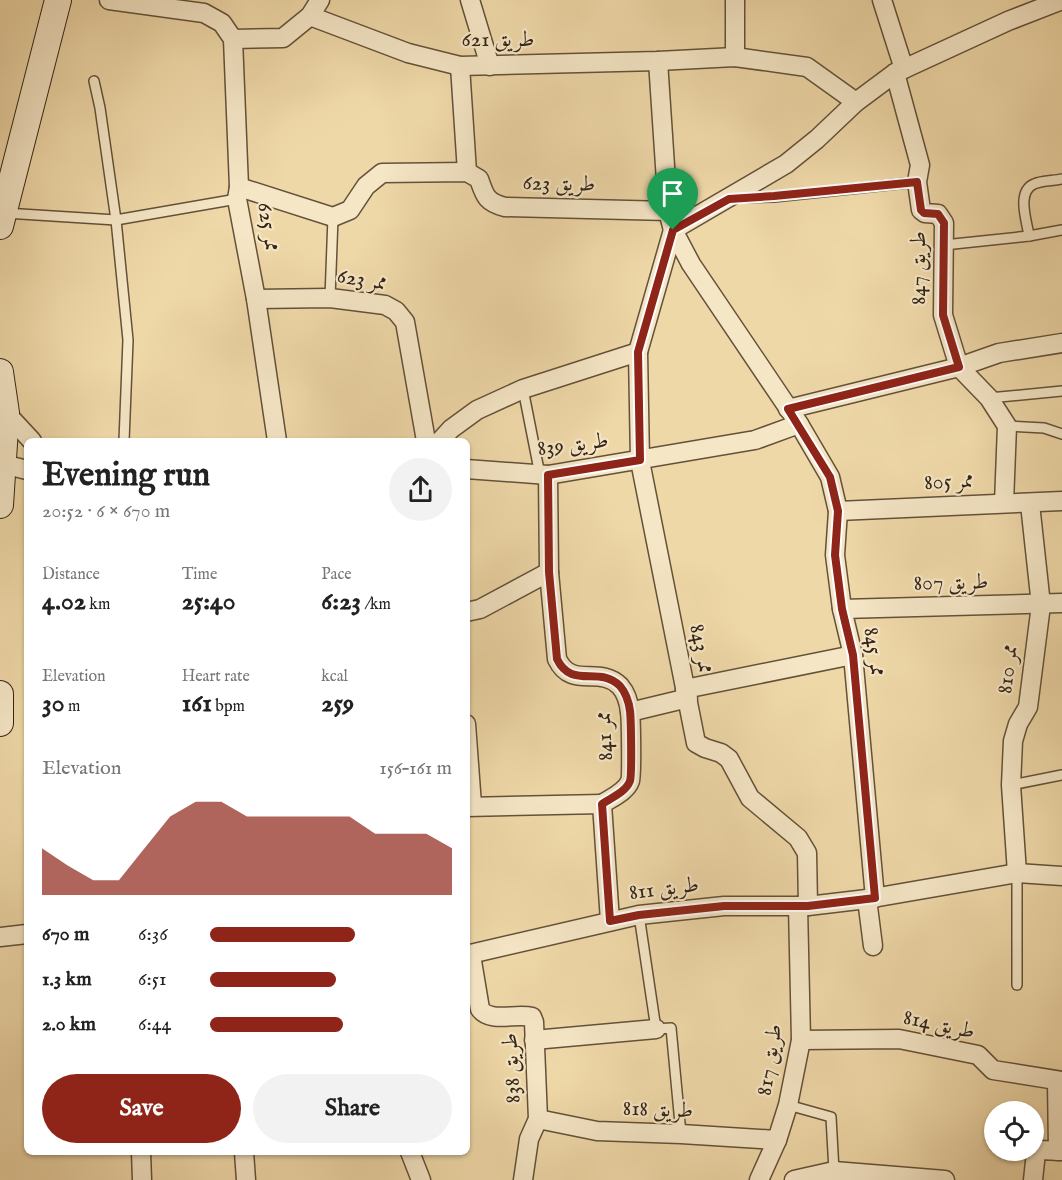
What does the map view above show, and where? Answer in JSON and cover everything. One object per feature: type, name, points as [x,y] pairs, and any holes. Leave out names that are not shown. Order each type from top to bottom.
[{"type":"street","points":[[1,219],[58,0]]},
{"type":"street","points":[[109,0],[202,7],[222,23],[233,39],[283,38],[310,16],[320,0]]},
{"type":"street","points":[[470,0],[490,66]]},
{"type":"street","points":[[735,0],[735,57]]},
{"type":"street","name":"طريق 847","points":[[882,0],[920,165],[917,182],[921,210],[924,213],[938,214],[944,223],[943,315],[959,367]]},
{"type":"street","points":[[658,61],[668,211],[673,230],[786,164],[817,139],[856,102],[899,71],[1008,21],[1062,0]]},
{"type":"street","name":"طريق 621","points":[[310,16],[408,53],[460,66],[735,57],[807,67],[856,102]]},
{"type":"street","name":"ممر 625","points":[[233,39],[238,193],[277,438]]},
{"type":"street","points":[[238,193],[333,217],[350,210],[366,186],[382,173],[467,172],[460,66]]},
{"type":"street","name":"طريق 623","points":[[467,172],[479,179],[491,203],[505,207],[668,211]]},
{"type":"street","name":"ممر 843","points":[[673,230],[638,352],[640,460],[696,743],[721,753],[729,759],[750,798],[798,838],[807,853],[803,906]]},
{"type":"street","name":"ممر 845","points":[[673,230],[691,264],[798,424],[830,477],[838,511],[835,555],[842,609],[853,655],[871,898]]},
{"type":"street","name":"ممر 623","points":[[256,299],[330,298],[385,305],[396,311],[405,322],[425,438]]},
{"type":"street","points":[[788,409],[959,367],[999,353],[1062,343]]},
{"type":"street","points":[[443,438],[477,410],[523,389],[638,352]]},
{"type":"street","points":[[959,367],[989,398],[1006,426],[1004,503]]},
{"type":"street","points":[[0,372],[10,466],[0,505]]},
{"type":"street","points":[[3,414],[29,438]]},
{"type":"street","name":"طريق 839","points":[[470,470],[544,475],[754,440],[798,424]]},
{"type":"street","name":"ممر 841","points":[[544,475],[549,572],[557,659],[562,670],[570,674],[605,678],[618,684],[625,692],[630,712],[630,781],[620,794],[602,804]]},
{"type":"street","name":"ممر 805","points":[[838,511],[1062,501]]},
{"type":"street","name":"ممر 810","points":[[1017,873],[1011,785],[1013,741],[1018,724],[1028,707],[1041,605],[1030,504]]},
{"type":"street","points":[[470,611],[480,609],[549,572]]},
{"type":"street","name":"طريق 807","points":[[842,609],[1062,603]]},
{"type":"street","points":[[630,712],[686,694],[853,655]]},
{"type":"street","points":[[0,694],[0,723]]},
{"type":"street","points":[[470,806],[602,804],[610,921]]},
{"type":"street","name":"طريق 811","points":[[470,955],[639,915],[724,906],[803,906],[871,898],[1017,873],[1062,876]]},
{"type":"street","points":[[871,898],[873,946]]},
{"type":"street","name":"طريق 817","points":[[759,1180],[777,1140],[788,1105],[801,1040],[803,906]]},
{"type":"street","points":[[0,937],[24,934]]},
{"type":"street","name":"طريق 838","points":[[470,960],[483,1014],[489,1017],[532,1017],[538,1119]]},
{"type":"street","points":[[534,1040],[656,1029]]},
{"type":"street","name":"طريق 814","points":[[801,1040],[899,1039],[978,1056],[993,1070],[1059,1081]]},
{"type":"street","points":[[1033,1180],[1036,1152],[1039,1150],[1060,1151],[1059,1081]]},
{"type":"street","points":[[523,1180],[529,1139],[538,1119]]},
{"type":"street","name":"طريق 818","points":[[538,1119],[597,1131],[777,1140]]},
{"type":"street","points":[[141,1155],[142,1180]]},
{"type":"street","points":[[244,1155],[246,1180]]},
{"type":"street","points":[[411,1155],[421,1180]]},
{"type":"street","points":[[794,1180],[834,1171],[945,1180]]},
{"type":"lane","points":[[94,81],[116,220],[128,340],[124,438]]},
{"type":"lane","points":[[1029,236],[1023,197],[1028,188],[1035,183],[1062,179]]},
{"type":"lane","points":[[729,199],[917,182]]},
{"type":"lane","points":[[1,219],[116,220],[238,193]]},
{"type":"lane","points":[[330,298],[333,217]]},
{"type":"lane","points":[[944,245],[1062,230]]},
{"type":"lane","points":[[523,389],[544,475]]},
{"type":"lane","points":[[989,398],[1062,391]]},
{"type":"lane","points":[[1006,426],[1044,428],[1062,434]]},
{"type":"lane","points":[[1011,785],[1062,775]]},
{"type":"lane","points":[[1017,873],[1017,985]]},
{"type":"lane","points":[[639,915],[656,1029],[671,1028],[681,1134]]},
{"type":"lane","points":[[788,1105],[831,1117],[834,1171]]},
{"type":"route","points":[[917,182],[921,210],[924,213],[938,214],[944,223],[943,315],[959,367],[788,409],[830,477],[838,511],[835,555],[842,609],[853,655],[875,898],[808,906],[724,906],[639,915],[610,921],[602,804],[620,794],[630,781],[630,712],[625,692],[618,684],[605,678],[570,674],[562,670],[557,659],[549,572],[548,475],[640,460],[638,352],[673,230],[729,199],[917,182]]}]
